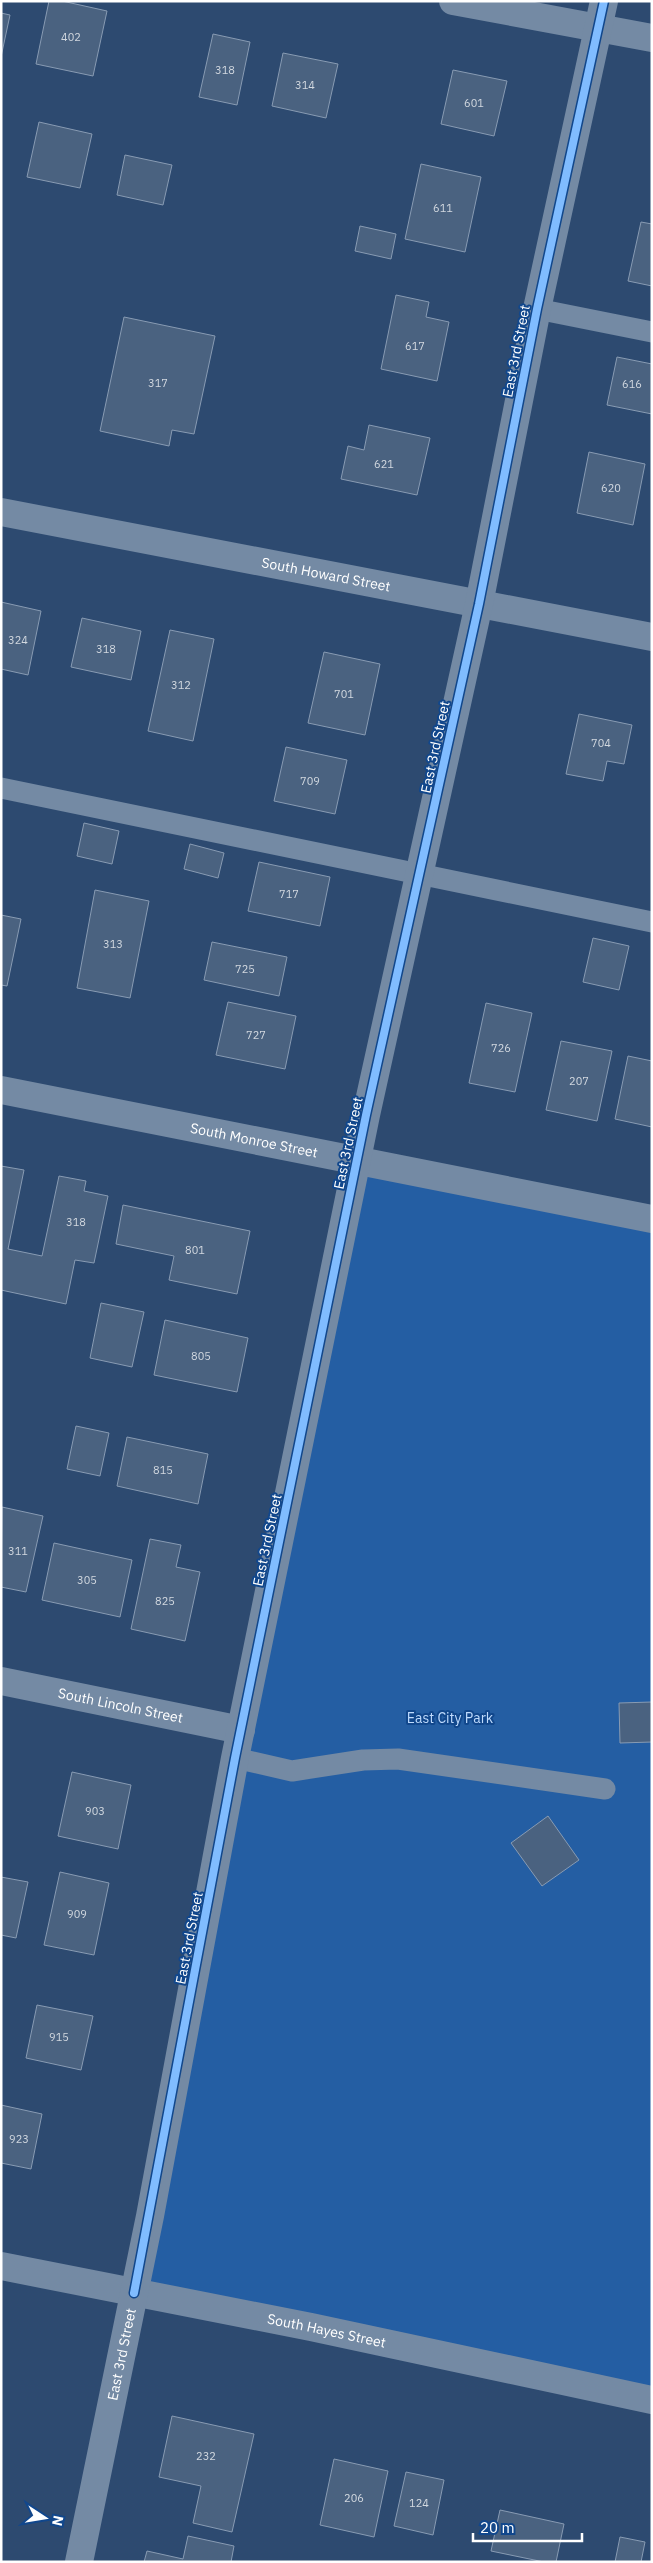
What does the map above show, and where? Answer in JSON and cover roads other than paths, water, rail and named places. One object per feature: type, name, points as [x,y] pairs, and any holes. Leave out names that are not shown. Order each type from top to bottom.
[{"type":"street","points":[[453,1],[602,14],[652,38]]},
{"type":"street","name":"East 3rd Street","points":[[79,2562],[134,2294],[235,1758],[357,1160],[479,604],[537,309],[602,14]]},
{"type":"street","name":"South Howard Street","points":[[1,512],[652,637]]},
{"type":"street","name":"South Monroe Street","points":[[1,1090],[652,1219]]},
{"type":"street","name":"South Lincoln Street","points":[[1,1681],[241,1730]]},
{"type":"street","name":"South Hayes Street","points":[[1,2266],[134,2294],[311,2326],[652,2400]]},
{"type":"lane","points":[[537,309],[652,332]]},
{"type":"lane","points":[[1,788],[652,922]]},
{"type":"lane","points":[[235,1758],[292,1771],[363,1760],[398,1759],[605,1789]]},
{"type":"park label","name":"East City Park","points":[[450,1718]]}]
